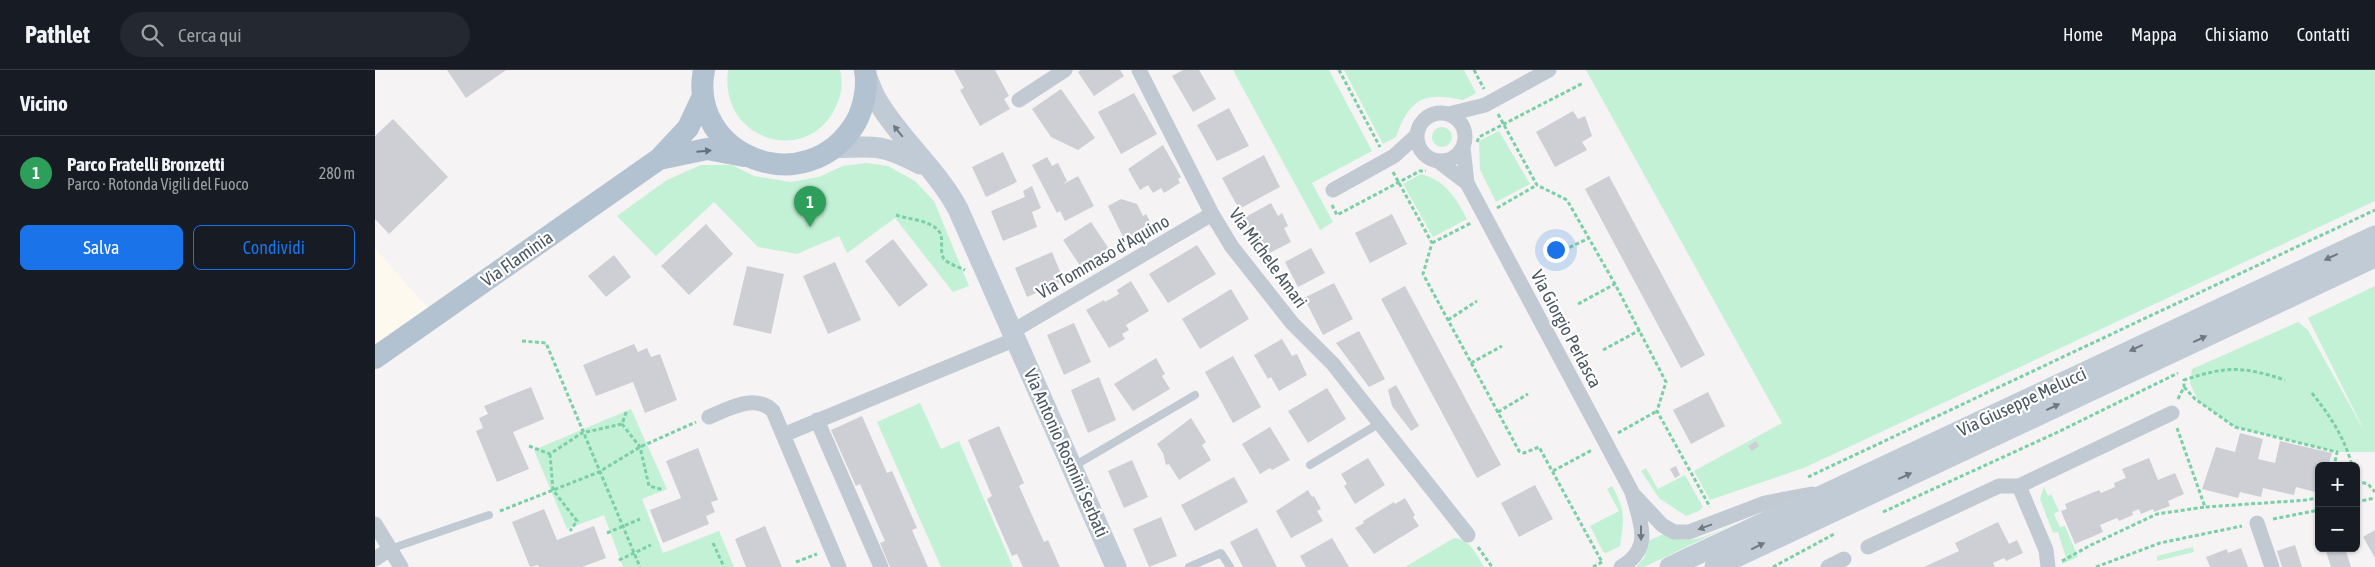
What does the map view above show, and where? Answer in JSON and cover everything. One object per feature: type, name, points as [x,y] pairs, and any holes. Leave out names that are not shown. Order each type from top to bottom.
[{"type":"main road","points":[[704,70],[703,96],[709,116],[717,131],[732,146],[748,157]]},
{"type":"main road","name":"Via Flaminia","points":[[659,159],[707,149],[768,163],[787,165],[817,158],[833,148],[848,134],[859,116],[865,96],[865,71]]},
{"type":"main road","name":"Via Antonio Rosmini Serbati","points":[[865,71],[883,110],[945,186],[958,209],[1116,567]]},
{"type":"main road","name":"Via Flaminia","points":[[375,358],[659,159],[688,128],[703,96]]},
{"type":"main road","name":"Via Antonio Rosmini Serbati","points":[[833,148],[881,146],[896,151],[929,168]]},
{"type":"main road","name":"Via Giuseppe Melucci","points":[[1669,567],[2375,236]]},
{"type":"main road","name":"Via Giuseppe Melucci","points":[[1715,567],[2375,257]]},
{"type":"street","points":[[1019,100],[1065,70]]},
{"type":"street","name":"Via Michele Amari","points":[[1139,70],[1212,214],[1232,247],[1292,323],[1333,364],[1468,535]]},
{"type":"street","points":[[1333,190],[1389,158],[1416,136],[1418,128],[1428,116],[1436,113],[1449,114],[1490,104],[1549,70]]},
{"type":"street","points":[[1389,158],[1431,162],[1449,160],[1456,156],[1467,142],[1490,104]]},
{"type":"street","points":[[1449,114],[1459,120],[1467,142]]},
{"type":"street","name":"Via Giorgio Perlasca","points":[[1416,136],[1417,144],[1431,162],[1467,183]]},
{"type":"street","name":"Via Giorgio Perlasca","points":[[1467,142],[1467,183],[1632,492],[1662,525],[1674,532],[1689,532],[1765,503],[1835,489]]},
{"type":"street","name":"Via Tommaso d'Aquino","points":[[1014,335],[1212,214]]},
{"type":"street","points":[[783,435],[1014,335]]},
{"type":"street","points":[[709,417],[748,402],[766,404],[773,411],[839,567]]},
{"type":"street","points":[[1868,547],[1999,486],[2019,486],[2172,413]]},
{"type":"street","points":[[817,420],[881,567]]},
{"type":"street","points":[[2019,486],[2046,550],[2055,564]]},
{"type":"street","name":"Via Giorgio Perlasca","points":[[1621,567],[1632,561],[1640,548],[1642,535],[1632,492]]},
{"type":"street","points":[[2257,523],[2272,567]]},
{"type":"street","points":[[375,524],[401,567]]},
{"type":"street","points":[[375,558],[390,549]]},
{"type":"street","points":[[1828,567],[1844,559]]},
{"type":"lane","points":[[1073,467],[1195,395]]},
{"type":"lane","points":[[1311,465],[1380,423]]},
{"type":"lane","points":[[390,549],[489,516]]},
{"type":"lane","points":[[1189,567],[1221,553],[1229,567]]},
{"type":"path","points":[[1339,70],[1389,158],[1399,182],[1432,243],[1423,274],[1519,451],[1525,453],[1539,447],[1602,562]]},
{"type":"path","points":[[1474,70],[1490,104],[1504,125],[1537,185],[1567,200],[1615,284],[1666,382],[1657,411],[1618,434]]},
{"type":"path","points":[[1467,142],[1504,125],[1583,83]]},
{"type":"path","points":[[1333,190],[1326,194],[1337,215],[1420,171],[1431,162]]},
{"type":"path","points":[[1496,209],[1537,185]]},
{"type":"path","points":[[1492,201],[1500,216]]},
{"type":"path","points":[[1799,480],[1816,474],[2375,210]]},
{"type":"path","points":[[1468,214],[1475,229]]},
{"type":"path","points":[[896,215],[931,224],[941,236],[942,255],[945,259],[972,274],[969,265]]},
{"type":"path","points":[[1432,243],[1472,222]]},
{"type":"path","points":[[1552,256],[1589,238]]},
{"type":"path","points":[[1578,304],[1615,284]]},
{"type":"path","points":[[1448,320],[1477,301]]},
{"type":"path","points":[[1603,350],[1639,330]]},
{"type":"path","points":[[522,341],[546,342],[640,567]]},
{"type":"path","points":[[1471,363],[1502,346]]},
{"type":"path","points":[[2205,507],[2172,413],[2184,387],[2184,380],[2215,370],[2254,370],[2285,380]]},
{"type":"path","points":[[1879,513],[2058,432],[2179,372]]},
{"type":"path","points":[[2184,387],[2195,399],[2235,427],[2337,452],[2335,462]]},
{"type":"path","points":[[2312,393],[2335,424],[2347,448],[2351,462]]},
{"type":"path","points":[[1498,412],[1528,394]]},
{"type":"path","points":[[622,424],[627,410]]},
{"type":"path","points":[[1657,411],[1712,510],[1704,514]]},
{"type":"path","points":[[489,516],[599,472],[640,446],[709,417]]},
{"type":"path","points":[[550,454],[583,433],[622,424]]},
{"type":"path","points":[[622,424],[640,446],[649,486],[664,490]]},
{"type":"path","points":[[1633,425],[1636,431]]},
{"type":"path","points":[[529,446],[550,454]]},
{"type":"path","points":[[1553,471],[1576,461],[1595,448]]},
{"type":"path","points":[[550,454],[553,490],[577,521],[570,531]]},
{"type":"path","points":[[2360,482],[2368,484],[2375,492]]},
{"type":"path","points":[[2055,564],[2091,544],[2157,514],[2205,507],[2315,498]]},
{"type":"path","points":[[2360,501],[2375,498]]},
{"type":"path","points":[[2095,567],[2160,543],[2315,511]]},
{"type":"path","points":[[607,533],[640,519]]},
{"type":"path","points":[[1773,567],[1844,529]]},
{"type":"path","points":[[1468,535],[1492,567]]},
{"type":"path","points":[[713,543],[723,567]]},
{"type":"path","points":[[619,560],[651,545]]},
{"type":"path","points":[[796,562],[831,549]]},
{"type":"shaded area","points":[[375,248],[428,308],[375,343]]},
{"type":"green space","points":[[728,70],[840,70],[841,91],[839,100],[824,124],[808,136],[788,140],[769,138],[751,129],[737,115],[729,95]]},
{"type":"green space","points":[[1233,70],[1329,70],[1372,151],[1312,183],[1333,222],[1320,230]]},
{"type":"green space","points":[[1344,70],[1464,70],[1476,93],[1463,100],[1438,97],[1420,101],[1406,114],[1396,137],[1383,144]]},
{"type":"green space","points":[[1586,70],[2375,70],[2375,201],[1806,467],[1710,500],[1694,471],[1782,423]]},
{"type":"green space","points":[[1442,127],[1449,130],[1452,137],[1449,144],[1442,147],[1435,144],[1432,137],[1435,130]]},
{"type":"green space","points":[[1499,131],[1530,184],[1496,202],[1480,170],[1479,141]]},
{"type":"green space","points":[[866,163],[888,166],[915,181],[934,201],[969,286],[953,292],[895,218],[847,253],[839,236],[797,254],[758,247],[714,202],[656,256],[617,216],[667,180],[701,165],[732,165],[754,176],[790,182],[819,177],[843,166]]},
{"type":"green space","points":[[1421,174],[1430,177],[1444,186],[1459,204],[1467,219],[1433,237],[1403,184]]},
{"type":"green space","points":[[2375,286],[2375,452],[2337,452],[2235,427],[2198,401],[2190,383],[2192,369],[2298,322],[2308,330],[2366,434],[2308,318]]},
{"type":"green space","points":[[920,403],[941,449],[959,441],[1013,567],[941,567],[877,422]]},
{"type":"green space","points":[[631,409],[667,489],[642,499],[663,553],[719,531],[734,567],[623,567],[604,515],[567,529],[534,450]]},
{"type":"green space","points":[[1646,468],[1658,489],[1685,475],[1703,507],[1699,511],[1686,516],[1659,498],[1641,471]]},
{"type":"green space","points":[[1612,486],[1622,509],[1622,529],[1620,546],[1606,553],[1603,552],[1590,526],[1619,511],[1607,489]]},
{"type":"green space","points":[[2044,487],[2048,496],[2051,494],[2059,511],[2054,514],[2060,527],[2065,526],[2078,557],[2062,564],[2062,561],[2066,558],[2058,532],[2053,533],[2040,499]]},
{"type":"green space","points":[[1736,523],[1644,567],[1636,567],[1644,558],[1648,541],[1664,534],[1683,540],[1692,540]]},
{"type":"green space","points":[[1454,538],[1468,544],[1484,567],[1405,567]]},
{"type":"green space","points":[[2193,547],[2194,552],[2157,561],[2157,556]]},
{"type":"building","points":[[447,70],[506,70],[466,98]]},
{"type":"building","points":[[954,70],[995,70],[1009,96],[1004,99],[1010,109],[980,126],[960,90],[964,88]]},
{"type":"building","points":[[1081,70],[1120,70],[1124,76],[1094,96],[1078,72]]},
{"type":"building","points":[[1183,70],[1199,70],[1216,99],[1193,112],[1172,76]]},
{"type":"building","points":[[1061,89],[1095,138],[1078,150],[1051,137],[1032,109]]},
{"type":"building","points":[[1134,93],[1157,134],[1121,154],[1098,112]]},
{"type":"building","points":[[1229,108],[1249,146],[1217,161],[1197,125]]},
{"type":"building","points":[[1573,111],[1578,119],[1585,116],[1592,136],[1582,142],[1587,150],[1555,167],[1536,132]]},
{"type":"building","points":[[393,119],[448,177],[389,234],[375,219],[375,136]]},
{"type":"building","points":[[1163,145],[1181,177],[1178,179],[1180,183],[1164,193],[1161,188],[1153,193],[1148,185],[1140,190],[1128,169]]},
{"type":"building","points":[[1003,152],[1017,182],[986,197],[972,167]]},
{"type":"building","points":[[1264,155],[1280,187],[1239,209],[1222,178]]},
{"type":"building","points":[[1047,157],[1052,166],[1058,163],[1067,181],[1062,185],[1078,176],[1094,206],[1065,221],[1060,211],[1057,213],[1032,165]]},
{"type":"building","points":[[1609,176],[1705,355],[1681,368],[1585,189]]},
{"type":"building","points":[[1032,186],[1041,208],[1032,212],[1037,227],[1003,241],[991,211],[1025,197],[1023,191]]},
{"type":"building","points":[[1121,199],[1137,204],[1143,216],[1146,214],[1154,229],[1126,243],[1108,206]]},
{"type":"building","points":[[1271,203],[1278,216],[1282,213],[1288,226],[1284,228],[1291,242],[1262,257],[1242,219]]},
{"type":"building","points":[[1392,214],[1407,244],[1370,263],[1355,233]]},
{"type":"building","points":[[1091,222],[1111,252],[1083,270],[1063,240]]},
{"type":"building","points":[[706,224],[733,254],[689,295],[661,266]]},
{"type":"building","points":[[893,239],[928,285],[899,307],[865,261]]},
{"type":"building","points":[[1197,245],[1216,274],[1168,303],[1149,274]]},
{"type":"building","points":[[1311,248],[1325,273],[1298,287],[1285,262]]},
{"type":"building","points":[[1052,252],[1064,281],[1027,297],[1015,268]]},
{"type":"building","points":[[614,255],[631,277],[606,297],[588,276]]},
{"type":"building","points":[[835,262],[861,320],[828,334],[803,276]]},
{"type":"building","points":[[747,266],[784,274],[771,334],[733,325]]},
{"type":"building","points":[[1131,281],[1149,311],[1126,325],[1129,330],[1122,334],[1125,339],[1109,348],[1086,310],[1119,294],[1117,290]]},
{"type":"building","points":[[1334,283],[1353,319],[1323,335],[1304,298]]},
{"type":"building","points":[[1405,286],[1501,465],[1477,478],[1381,299]]},
{"type":"building","points":[[1231,289],[1249,319],[1200,349],[1182,319]]},
{"type":"building","points":[[1074,323],[1091,362],[1064,375],[1047,335]]},
{"type":"building","points":[[1359,331],[1385,379],[1369,387],[1336,343]]},
{"type":"building","points":[[1282,339],[1292,356],[1297,354],[1307,375],[1279,391],[1271,377],[1268,379],[1254,355]]},
{"type":"building","points":[[634,344],[638,352],[647,348],[651,357],[660,354],[677,400],[645,413],[633,382],[596,396],[583,365]]},
{"type":"building","points":[[1233,356],[1261,407],[1233,423],[1205,372]]},
{"type":"building","points":[[1156,358],[1165,374],[1162,376],[1170,389],[1133,411],[1114,384]]},
{"type":"building","points":[[1099,377],[1116,420],[1088,433],[1071,390]]},
{"type":"building","points":[[1396,385],[1419,426],[1411,431],[1392,406],[1388,390]]},
{"type":"building","points":[[531,387],[544,419],[513,432],[529,469],[497,482],[476,431],[483,428],[479,418],[488,414],[484,406]]},
{"type":"building","points":[[1327,388],[1346,419],[1308,443],[1288,411]]},
{"type":"building","points":[[1708,392],[1725,426],[1691,444],[1673,410]]},
{"type":"building","points":[[862,416],[887,473],[892,471],[917,528],[912,530],[928,567],[890,567],[880,543],[885,541],[860,484],[856,486],[831,430]]},
{"type":"building","points":[[1191,418],[1206,442],[1202,445],[1211,460],[1179,480],[1169,464],[1166,465],[1163,453],[1157,444]]},
{"type":"building","points":[[999,426],[1024,483],[1019,486],[1044,542],[1048,540],[1060,567],[1023,567],[1017,554],[1012,556],[987,499],[992,496],[968,440]]},
{"type":"building","points":[[1270,427],[1290,460],[1260,474],[1242,444]]},
{"type":"building","points":[[2240,433],[2263,439],[2258,459],[2275,463],[2280,441],[2332,453],[2329,462],[2315,462],[2315,492],[2296,487],[2294,495],[2263,488],[2261,497],[2240,492],[2238,498],[2202,489],[2216,447],[2235,452]]},
{"type":"building","points":[[1756,441],[1759,446],[1752,451],[1748,446]]},
{"type":"building","points":[[698,448],[718,500],[711,502],[715,512],[706,516],[709,524],[663,543],[650,510],[681,498],[666,461]]},
{"type":"building","points":[[1368,458],[1385,485],[1355,504],[1344,486],[1347,484],[1341,474]]},
{"type":"building","points":[[2149,458],[2158,480],[2175,473],[2184,494],[2168,501],[2170,506],[2154,512],[2153,509],[2141,514],[2139,509],[2132,512],[2133,515],[2119,521],[2117,518],[2100,525],[2103,532],[2075,544],[2061,511],[2067,509],[2065,504],[2099,490],[2101,493],[2115,487],[2114,483],[2126,478],[2122,469]]},
{"type":"building","points":[[1132,460],[1148,497],[1124,508],[1108,471]]},
{"type":"building","points":[[1676,466],[1680,475],[1675,478],[1670,469]]},
{"type":"building","points":[[1234,477],[1248,502],[1195,531],[1181,505]]},
{"type":"building","points":[[1535,485],[1553,519],[1519,537],[1501,503]]},
{"type":"building","points":[[1308,490],[1312,497],[1314,496],[1321,509],[1317,511],[1323,521],[1291,538],[1276,511]]},
{"type":"building","points":[[1405,498],[1419,526],[1374,554],[1355,528],[1394,502],[1395,504]]},
{"type":"building","points":[[544,509],[557,540],[594,526],[606,558],[582,567],[539,567],[538,565],[530,567],[512,522]]},
{"type":"building","points":[[1161,517],[1177,556],[1149,567],[1133,529]]},
{"type":"building","points":[[1998,522],[2009,544],[2017,540],[2023,553],[2006,561],[2004,558],[1993,563],[1995,567],[1924,567],[1959,551],[1955,543]]},
{"type":"building","points":[[765,526],[782,567],[746,567],[735,539]]},
{"type":"building","points":[[1257,528],[1277,567],[1243,567],[1230,542]]},
{"type":"building","points":[[2375,530],[2375,558],[2363,537]]},
{"type":"building","points":[[1332,538],[1349,567],[1306,567],[1300,556]]},
{"type":"building","points":[[2295,545],[2302,567],[2282,567],[2277,551]]},
{"type":"building","points":[[2241,548],[2248,567],[2210,567],[2206,557],[2227,549],[2228,553]]},
{"type":"building","points":[[2326,552],[2346,552],[2351,567],[2331,567]]},
{"type":"place","name":"Parco Fratelli Bronzetti","points":[[810,227]]}]
